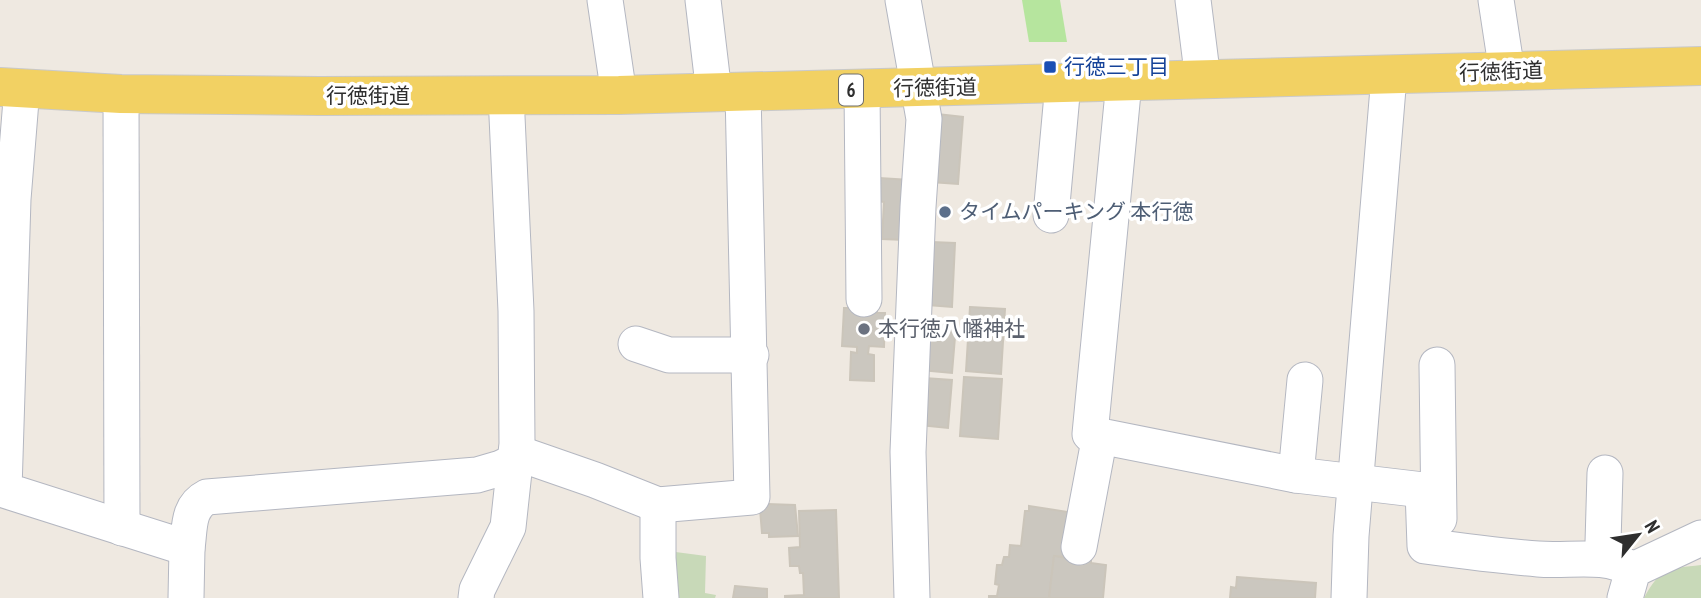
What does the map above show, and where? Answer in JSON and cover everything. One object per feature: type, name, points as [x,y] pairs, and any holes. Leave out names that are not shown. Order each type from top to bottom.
[{"type":"main road","name":"行徳街道","points":[[11,88],[121,94],[619,95],[1701,66]]},
{"type":"street","points":[[605,0],[619,95]]},
{"type":"street","points":[[186,598],[187,548],[192,511],[198,502],[207,497],[477,475],[526,456],[658,505],[752,497],[751,355],[729,92],[703,0]]},
{"type":"street","points":[[902,0],[924,119],[908,452],[912,598]]},
{"type":"street","points":[[1193,0],[1203,80]]},
{"type":"street","points":[[1496,0],[1507,72]]},
{"type":"street","points":[[1349,598],[1351,536],[1388,76]]},
{"type":"street","points":[[1124,82],[1090,434],[1296,475],[1423,491],[1425,547],[1539,559],[1622,576],[1701,538]]},
{"type":"street","points":[[1051,215],[1063,84]]},
{"type":"street","points":[[11,88],[13,199],[4,490],[187,548]]},
{"type":"street","points":[[862,89],[864,299]]},
{"type":"street","points":[[121,94],[122,528]]},
{"type":"street","points":[[476,598],[477,590],[509,527],[517,444],[516,312],[506,95]]},
{"type":"street","points":[[636,344],[669,355],[751,355]]},
{"type":"street","points":[[1437,365],[1440,548]]},
{"type":"street","points":[[1296,475],[1305,380]]},
{"type":"street","points":[[1079,547],[1098,435]]},
{"type":"street","points":[[1605,473],[1603,543],[1622,576]]},
{"type":"street","points":[[658,505],[661,598]]},
{"type":"green space","points":[[1022,0],[1060,0],[1067,42],[1029,42]]},
{"type":"green space","points":[[668,551],[706,556],[705,593],[716,595],[715,598],[671,598]]},
{"type":"green space","points":[[1701,565],[1701,598],[1644,598],[1655,580],[1666,571]]},
{"type":"building","points":[[937,114],[963,117],[958,184],[931,182]]},
{"type":"building","points":[[879,178],[910,180],[906,240],[882,239],[884,202],[877,201]]},
{"type":"building","points":[[931,242],[955,243],[952,307],[928,305]]},
{"type":"building","name":"本行徳八幡神社","points":[[877,303],[877,313],[885,313],[884,347],[869,346],[868,354],[874,355],[874,381],[850,380],[851,352],[857,353],[857,347],[842,346],[844,308]]},
{"type":"building","points":[[970,307],[1005,309],[1001,374],[966,371]]},
{"type":"building","points":[[925,322],[956,325],[952,373],[921,370]]},
{"type":"building","points":[[964,377],[1002,379],[998,439],[960,436]]},
{"type":"building","points":[[924,378],[952,380],[948,428],[920,425]]},
{"type":"building","points":[[767,504],[795,505],[798,536],[769,537],[769,533],[762,533],[760,509]]},
{"type":"building","points":[[1029,506],[1068,512],[1064,557],[1054,556],[1049,598],[989,598],[997,596],[997,565],[1002,565],[1004,557],[1009,557],[1010,545],[1021,546],[1025,511],[1029,511]]},
{"type":"building","points":[[836,510],[839,598],[785,598],[804,595],[803,573],[800,573],[799,566],[790,566],[789,548],[800,547],[799,511]]},
{"type":"building","points":[[1054,556],[1091,556],[1091,563],[1106,565],[1103,598],[1049,598]]},
{"type":"building","points":[[1237,577],[1316,583],[1315,598],[1230,598],[1231,587],[1236,588]]},
{"type":"building","points":[[735,586],[767,589],[767,598],[733,598]]},
{"type":"place","name":"行徳三丁目","points":[[1050,67]]},
{"type":"place","name":"タイムパーキング 本行徳","points":[[945,212]]},
{"type":"place","name":"本行徳八幡神社","points":[[864,329]]}]
